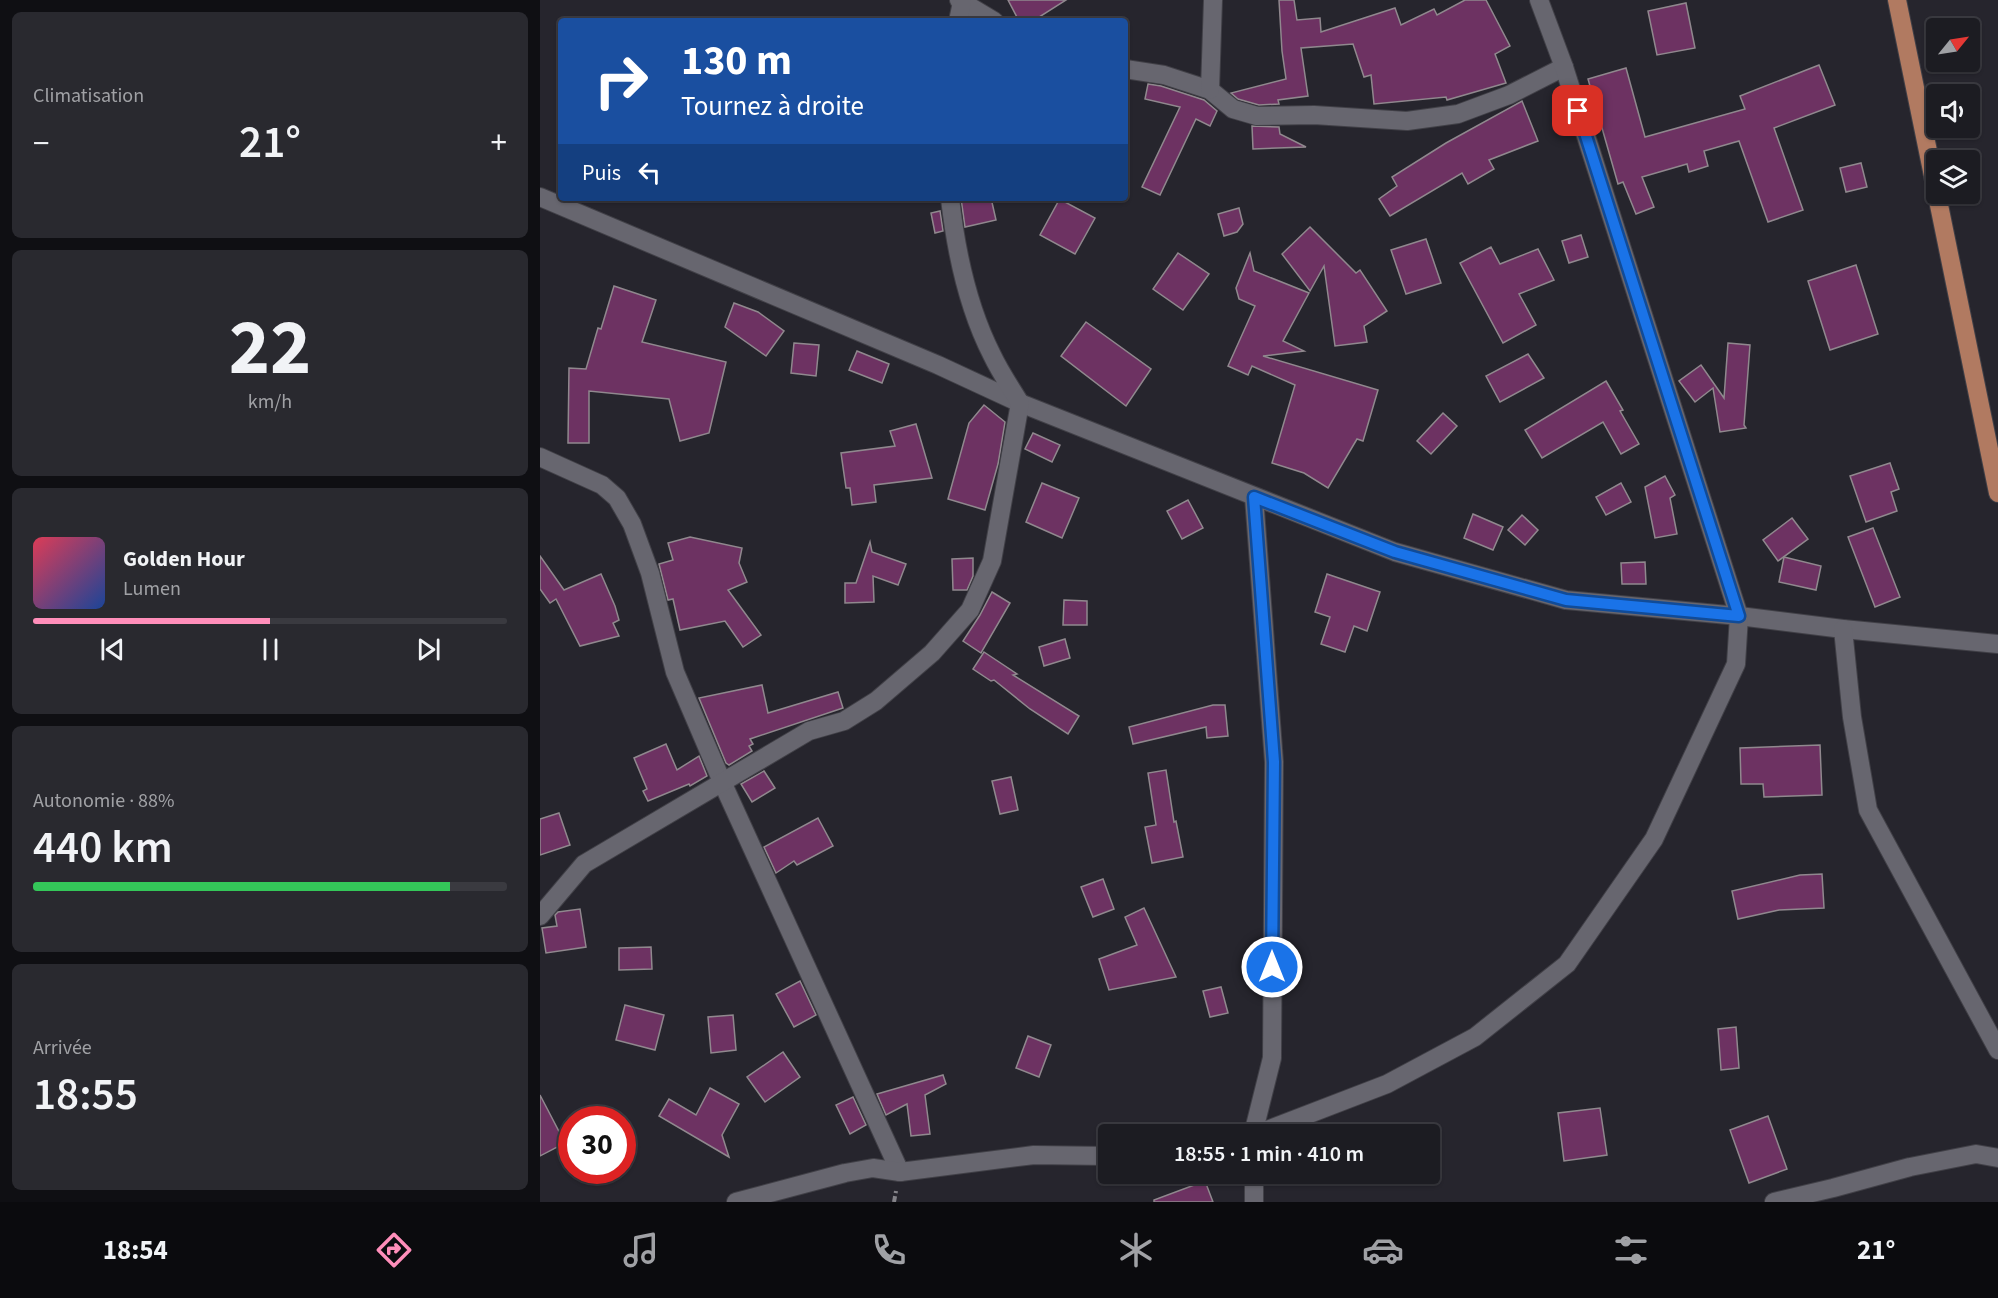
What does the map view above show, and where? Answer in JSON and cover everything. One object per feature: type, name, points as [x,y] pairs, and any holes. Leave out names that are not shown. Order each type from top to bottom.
[{"type":"main road","points":[[1897,0],[1998,493]]},
{"type":"street","points":[[1210,90],[1213,0]]},
{"type":"street","points":[[1281,1124],[1387,1084],[1476,1037],[1567,964],[1654,839],[1736,664],[1739,616],[1564,67],[1539,0]]},
{"type":"street","points":[[958,18],[960,1],[989,18]]},
{"type":"street","points":[[1128,69],[1164,75],[1210,90],[1233,109],[1257,116],[1314,115],[1407,121],[1458,114],[1509,95],[1564,67]]},
{"type":"street","points":[[540,197],[938,365],[1020,404],[1395,552],[1566,600],[1998,644]]},
{"type":"street","points":[[540,916],[584,864],[723,784],[809,731],[844,721],[876,701],[932,653],[970,610],[992,561],[1020,404],[992,355],[967,294],[955,239],[950,201]]},
{"type":"street","points":[[540,457],[602,485],[617,498],[632,524],[651,573],[675,672],[723,784],[900,1172]]},
{"type":"street","points":[[1254,497],[1274,774],[1272,1058],[1257,1124]]},
{"type":"street","points":[[1843,629],[1852,717],[1868,810],[1998,1050]]},
{"type":"street","points":[[1774,1202],[1910,1167],[1976,1154],[1998,1158]]},
{"type":"street","points":[[736,1202],[845,1173],[873,1168],[900,1172],[1034,1155],[1098,1156]]},
{"type":"street","points":[[1254,1184],[1254,1202]]},
{"type":"building","points":[[1008,0],[1066,0],[1038,18],[1017,18]]},
{"type":"building","points":[[1279,0],[1294,0],[1297,20],[1320,18],[1321,32],[1395,8],[1401,25],[1434,9],[1437,15],[1465,0],[1486,0],[1510,46],[1495,54],[1506,83],[1447,100],[1446,97],[1374,104],[1371,75],[1364,77],[1353,44],[1301,48],[1308,96],[1278,100],[1279,104],[1259,105],[1238,99],[1231,93],[1286,79]]},
{"type":"building","points":[[1686,3],[1695,48],[1657,55],[1648,11]]},
{"type":"building","points":[[1819,65],[1835,105],[1774,128],[1803,210],[1768,222],[1739,141],[1704,151],[1708,166],[1689,172],[1687,164],[1642,177],[1654,207],[1636,214],[1623,182],[1618,184],[1588,79],[1626,68],[1645,137],[1745,109],[1740,96]]},
{"type":"building","points":[[1148,84],[1204,100],[1217,111],[1210,126],[1196,119],[1160,195],[1142,187],[1180,107],[1145,99]]},
{"type":"building","points":[[1522,101],[1538,141],[1489,160],[1494,169],[1468,184],[1462,173],[1390,216],[1379,199],[1397,186],[1392,177],[1446,143]]},
{"type":"building","points":[[1252,126],[1279,127],[1280,134],[1306,147],[1253,149]]},
{"type":"building","points":[[1861,163],[1867,187],[1846,192],[1840,168]]},
{"type":"building","points":[[961,201],[992,201],[996,220],[965,227]]},
{"type":"building","points":[[1058,202],[1065,202],[1095,218],[1075,254],[1040,235]]},
{"type":"building","points":[[1239,208],[1243,224],[1237,232],[1224,236],[1218,214]]},
{"type":"building","points":[[940,211],[943,231],[935,233],[931,213]]},
{"type":"building","points":[[1310,227],[1356,273],[1360,270],[1387,311],[1364,326],[1367,342],[1335,346],[1324,266],[1310,291],[1282,254]]},
{"type":"building","points":[[1581,235],[1588,257],[1569,263],[1562,241]]},
{"type":"building","points":[[1426,239],[1441,283],[1406,294],[1391,250]]},
{"type":"building","points":[[1491,247],[1500,264],[1538,249],[1554,280],[1519,294],[1536,325],[1503,343],[1460,263]]},
{"type":"building","points":[[1178,253],[1209,274],[1183,310],[1153,289]]},
{"type":"building","points":[[1250,253],[1254,271],[1309,293],[1283,341],[1304,351],[1263,356],[1378,390],[1363,441],[1357,439],[1328,488],[1304,473],[1272,463],[1295,385],[1252,366],[1248,375],[1228,366],[1255,306],[1239,299],[1236,288]]},
{"type":"building","points":[[1856,265],[1878,334],[1830,350],[1808,281]]},
{"type":"building","points":[[614,286],[656,300],[642,342],[726,362],[709,433],[680,441],[669,399],[589,391],[589,443],[568,443],[569,368],[586,369]]},
{"type":"building","points":[[734,303],[758,312],[784,331],[766,356],[725,327]]},
{"type":"building","points":[[1086,322],[1151,369],[1126,406],[1061,356]]},
{"type":"building","points":[[794,343],[819,345],[816,376],[791,373]]},
{"type":"building","points":[[1728,343],[1750,345],[1744,425],[1746,428],[1720,432],[1713,388],[1695,402],[1679,381],[1701,365],[1724,398]]},
{"type":"building","points":[[857,351],[889,364],[882,383],[849,370]]},
{"type":"building","points":[[1528,354],[1544,378],[1500,402],[1486,376]]},
{"type":"building","points":[[1606,381],[1639,444],[1621,454],[1603,422],[1542,458],[1525,430]]},
{"type":"building","points":[[984,405],[1005,422],[998,464],[985,510],[948,499],[969,423]]},
{"type":"building","points":[[1443,413],[1457,426],[1431,454],[1417,441]]},
{"type":"building","points":[[916,424],[932,478],[874,485],[876,502],[852,505],[850,488],[846,488],[841,453],[895,446],[890,431]]},
{"type":"building","points":[[1033,433],[1060,445],[1052,462],[1025,449]]},
{"type":"building","points":[[1890,463],[1899,489],[1891,492],[1897,511],[1866,522],[1850,476]]},
{"type":"building","points":[[1665,476],[1675,495],[1670,498],[1677,534],[1655,538],[1645,487]]},
{"type":"building","points":[[1042,483],[1079,498],[1062,538],[1026,522]]},
{"type":"building","points":[[1621,483],[1631,502],[1606,515],[1596,497]]},
{"type":"building","points":[[1188,500],[1203,528],[1182,539],[1167,511]]},
{"type":"building","points":[[1473,514],[1503,527],[1493,550],[1464,538]]},
{"type":"building","points":[[1522,515],[1538,530],[1525,545],[1508,530]]},
{"type":"building","points":[[1792,518],[1808,539],[1778,561],[1763,540]]},
{"type":"building","points":[[1873,528],[1900,597],[1875,607],[1848,537]]},
{"type":"building","points":[[690,537],[742,548],[739,563],[747,582],[728,590],[761,635],[743,647],[725,621],[680,630],[673,599],[668,600],[659,564],[673,560],[668,543]]},
{"type":"building","points":[[870,542],[872,552],[906,564],[898,585],[873,576],[874,602],[845,603],[845,583],[856,583]]},
{"type":"building","points":[[540,556],[564,590],[601,574],[615,606],[619,620],[613,623],[619,636],[580,646],[556,599],[550,603],[540,589]]},
{"type":"building","points":[[1784,557],[1821,566],[1816,590],[1779,582]]},
{"type":"building","points":[[973,558],[973,576],[967,590],[953,590],[952,559]]},
{"type":"building","points":[[1645,562],[1646,584],[1622,584],[1621,563]]},
{"type":"building","points":[[1327,574],[1380,592],[1367,631],[1354,626],[1345,652],[1321,644],[1330,617],[1315,612]]},
{"type":"building","points":[[992,592],[1010,603],[981,653],[963,641]]},
{"type":"building","points":[[1064,600],[1087,601],[1087,625],[1063,625]]},
{"type":"building","points":[[1065,639],[1070,658],[1044,666],[1039,647]]},
{"type":"building","points":[[984,652],[1017,674],[1013,675],[1079,716],[1068,734],[1030,709],[994,680],[991,681],[973,669]]},
{"type":"building","points":[[762,685],[768,713],[838,692],[843,708],[750,739],[753,744],[749,746],[752,751],[729,765],[726,763],[699,698]]},
{"type":"building","points":[[1213,705],[1225,705],[1228,736],[1207,738],[1206,727],[1133,744],[1129,727]]},
{"type":"building","points":[[666,744],[677,770],[699,756],[707,776],[690,786],[689,784],[648,801],[643,791],[647,789],[634,758]]},
{"type":"building","points":[[1820,745],[1822,795],[1764,797],[1763,784],[1741,784],[1740,748]]},
{"type":"building","points":[[1166,770],[1174,822],[1176,821],[1183,857],[1152,863],[1145,827],[1156,825],[1148,773]]},
{"type":"building","points":[[764,771],[775,788],[752,802],[741,784]]},
{"type":"building","points":[[1011,777],[1018,810],[1000,814],[992,781]]},
{"type":"building","points":[[559,813],[570,845],[540,855],[540,819]]},
{"type":"building","points":[[818,818],[833,846],[797,865],[794,861],[776,873],[764,847]]},
{"type":"building","points":[[1822,874],[1824,908],[1779,910],[1738,919],[1732,891],[1800,875]]},
{"type":"building","points":[[1103,879],[1114,909],[1093,917],[1081,887]]},
{"type":"building","points":[[1144,908],[1176,977],[1109,990],[1099,959],[1137,945],[1125,917]]},
{"type":"building","points":[[580,909],[586,947],[546,953],[542,928],[557,926],[555,915],[558,912]]},
{"type":"building","points":[[651,947],[652,969],[619,970],[619,948]]},
{"type":"building","points":[[800,981],[816,1015],[794,1027],[776,994]]},
{"type":"building","points":[[1221,987],[1228,1013],[1210,1017],[1203,991]]},
{"type":"building","points":[[625,1005],[664,1015],[655,1050],[616,1040]]},
{"type":"building","points":[[733,1015],[736,1050],[711,1053],[708,1017]]},
{"type":"building","points":[[1736,1027],[1739,1068],[1721,1070],[1718,1029]]},
{"type":"building","points":[[1028,1036],[1051,1045],[1039,1077],[1016,1068]]},
{"type":"building","points":[[783,1052],[800,1077],[765,1102],[747,1077]]},
{"type":"building","points":[[943,1075],[946,1084],[925,1095],[930,1134],[911,1136],[907,1104],[886,1115],[877,1094]]},
{"type":"building","points":[[710,1088],[739,1104],[722,1135],[729,1157],[659,1116],[669,1099],[696,1115]]},
{"type":"building","points":[[540,1095],[558,1130],[558,1147],[540,1156]]},
{"type":"building","points":[[853,1097],[866,1125],[850,1134],[836,1105]]},
{"type":"building","points":[[1600,1108],[1607,1155],[1564,1161],[1558,1113]]},
{"type":"building","points":[[1768,1116],[1787,1169],[1749,1183],[1730,1130]]},
{"type":"building","points":[[1197,1184],[1206,1184],[1213,1202],[1154,1202],[1154,1200]]},
{"type":"route","points":[[1272,967],[1274,762],[1254,497],[1395,552],[1566,600],[1739,616],[1578,111]]}]
